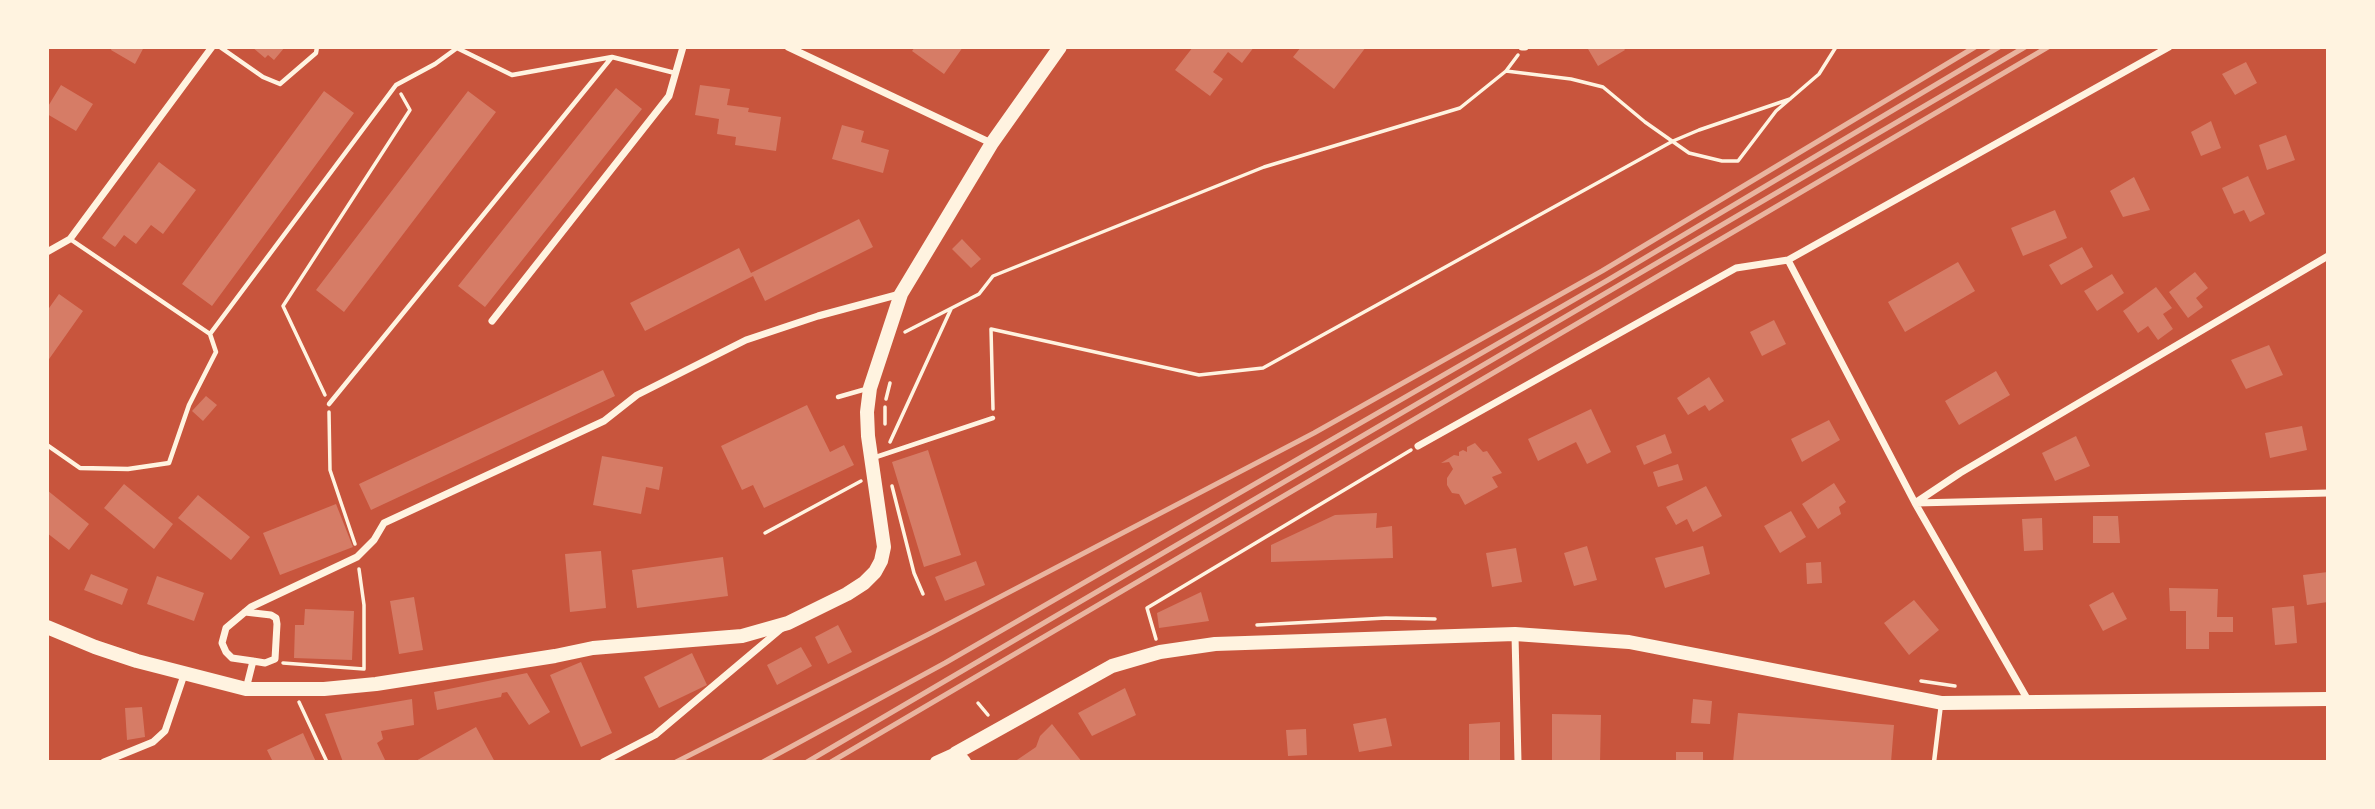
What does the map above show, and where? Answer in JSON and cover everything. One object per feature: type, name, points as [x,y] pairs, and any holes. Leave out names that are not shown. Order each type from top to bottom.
[{"type":"main road","points":[[47,627],[95,647],[184,675],[246,689],[324,689],[376,684],[593,648],[742,636],[788,623],[821,608],[863,583],[881,561],[884,547],[878,457],[867,412],[870,388],[901,294],[992,143],[1060,47]]},
{"type":"main road","points":[[960,757],[1084,679],[1112,666],[1160,652],[1215,644],[1515,634],[1629,642],[1942,703],[2328,699]]},
{"type":"street","points":[[47,252],[70,239],[212,47]]},
{"type":"street","points":[[492,321],[669,96],[683,47]]},
{"type":"street","points":[[789,47],[992,143]]},
{"type":"street","points":[[1418,446],[1736,268],[1788,260],[2169,47]]},
{"type":"street","points":[[1915,503],[1960,473],[2328,256]]},
{"type":"street","points":[[1788,260],[1915,503],[2029,703]]},
{"type":"street","points":[[244,612],[276,618],[275,659],[265,663],[232,658],[222,643],[226,628],[244,612],[262,601],[358,557],[374,540],[384,523],[604,421],[637,395],[746,340],[818,316],[901,294]]},
{"type":"street","points":[[1915,503],[2328,494]]},
{"type":"street","points":[[603,762],[655,735],[788,623]]},
{"type":"street","points":[[1515,634],[1518,762]]},
{"type":"street","points":[[246,689],[253,662]]},
{"type":"street","points":[[104,762],[153,743],[164,731],[184,675]]},
{"type":"street","points":[[936,762],[960,757]]},
{"type":"lane","points":[[220,47],[263,77],[280,85],[316,53],[317,47]]},
{"type":"lane","points":[[450,47],[512,75],[612,57],[676,73]]},
{"type":"lane","points":[[210,334],[396,85],[435,64],[457,48]]},
{"type":"lane","points":[[329,404],[612,57]]},
{"type":"lane","points":[[47,445],[80,468],[128,469],[169,463],[189,405],[216,352],[210,334],[70,239]]},
{"type":"lane","points":[[838,397],[870,388]]},
{"type":"lane","points":[[878,457],[993,418]]},
{"type":"lane","points":[[1934,762],[1942,703]]},
{"type":"path","points":[[901,333],[979,294],[993,276],[1265,167],[1460,108],[1506,71],[1523,47]]},
{"type":"path","points":[[1506,71],[1572,79],[1602,87],[1689,153],[1722,161],[1738,161],[1776,111],[1819,74],[1836,47]]},
{"type":"path","points":[[993,418],[991,329],[1199,375],[1263,368],[1673,141],[1790,99]]},
{"type":"path","points":[[878,457],[951,308]]},
{"type":"path","points":[[890,380],[878,457],[923,594]]},
{"type":"path","points":[[1160,652],[1147,608],[1418,446]]},
{"type":"path","points":[[765,533],[863,480]]},
{"type":"path","points":[[289,702],[299,702],[327,762]]},
{"type":"path","points":[[978,703],[988,715]]},
{"type":"building","points":[[112,47],[144,47],[135,64],[111,50]]},
{"type":"building","points":[[252,47],[285,47],[274,60],[268,55],[265,58]]},
{"type":"building","points":[[915,47],[963,47],[944,74],[912,51]]},
{"type":"building","points":[[1193,47],[1254,47],[1242,63],[1228,52],[1213,72],[1223,79],[1210,96],[1175,70]]},
{"type":"building","points":[[1301,47],[1366,47],[1334,89],[1293,57]]},
{"type":"building","points":[[1623,47],[1625,50],[1598,66],[1588,49]]},
{"type":"building","points":[[2246,62],[2257,83],[2235,95],[2222,74]]},
{"type":"building","points":[[61,85],[93,104],[76,131],[47,114],[47,108]]},
{"type":"building","points":[[700,85],[730,89],[727,105],[749,108],[748,112],[781,117],[776,151],[735,145],[736,137],[717,134],[719,119],[695,115]]},
{"type":"building","points":[[616,88],[642,109],[485,307],[458,286]]},
{"type":"building","points":[[324,91],[354,113],[212,306],[182,284]]},
{"type":"building","points":[[468,91],[496,112],[344,312],[316,290]]},
{"type":"building","points":[[2211,121],[2221,148],[2201,156],[2191,132]]},
{"type":"building","points":[[842,125],[864,131],[861,142],[889,150],[883,173],[832,159]]},
{"type":"building","points":[[2286,135],[2295,160],[2267,170],[2259,145]]},
{"type":"building","points":[[159,162],[196,190],[163,234],[151,225],[136,244],[124,235],[115,247],[102,238]]},
{"type":"building","points":[[2248,176],[2265,214],[2250,222],[2244,210],[2234,214],[2222,188]]},
{"type":"building","points":[[2134,177],[2150,210],[2123,217],[2110,191]]},
{"type":"building","points":[[2055,210],[2067,238],[2023,256],[2011,228]]},
{"type":"building","points":[[859,219],[873,247],[765,301],[753,276],[645,331],[630,303],[739,248],[751,273]]},
{"type":"building","points":[[962,239],[981,259],[971,268],[952,249]]},
{"type":"building","points":[[2082,247],[2093,267],[2061,285],[2049,265]]},
{"type":"building","points":[[1958,262],[1975,291],[1905,332],[1888,302]]},
{"type":"building","points":[[2195,272],[2208,288],[2196,298],[2203,307],[2188,318],[2169,292]]},
{"type":"building","points":[[2112,274],[2124,293],[2097,311],[2084,291]]},
{"type":"building","points":[[2156,287],[2172,308],[2163,314],[2173,329],[2158,340],[2148,326],[2138,333],[2123,311]]},
{"type":"building","points":[[59,294],[83,311],[47,362],[47,311]]},
{"type":"building","points":[[1774,320],[1786,344],[1762,356],[1750,332]]},
{"type":"building","points":[[2269,345],[2283,375],[2246,389],[2231,360]]},
{"type":"building","points":[[603,370],[615,396],[371,510],[359,484]]},
{"type":"building","points":[[1996,371],[2010,395],[1959,425],[1945,401]]},
{"type":"building","points":[[1709,377],[1724,401],[1709,411],[1705,405],[1688,415],[1677,398]]},
{"type":"building","points":[[206,396],[217,405],[203,421],[192,411]]},
{"type":"building","points":[[807,405],[830,452],[844,445],[854,465],[764,508],[753,485],[742,490],[721,446]]},
{"type":"building","points":[[1591,409],[1611,452],[1587,464],[1576,442],[1538,461],[1528,439]]},
{"type":"building","points":[[1829,420],[1840,440],[1802,462],[1791,439]]},
{"type":"building","points":[[2302,426],[2307,450],[2270,458],[2265,433]]},
{"type":"building","points":[[1665,434],[1672,453],[1644,465],[1636,446]]},
{"type":"building","points":[[2076,436],[2090,466],[2055,481],[2042,453]]},
{"type":"building","points":[[1475,443],[1483,452],[1487,451],[1502,473],[1492,477],[1498,487],[1465,505],[1459,494],[1452,493],[1447,485],[1447,478],[1453,469],[1449,462],[1441,463],[1454,455],[1459,456],[1459,452],[1463,450],[1467,452],[1467,447]]},
{"type":"building","points":[[928,450],[961,555],[924,567],[892,462]]},
{"type":"building","points":[[602,456],[663,467],[659,490],[646,487],[641,514],[593,505]]},
{"type":"building","points":[[1678,464],[1683,480],[1658,487],[1653,472]]},
{"type":"building","points":[[1834,483],[1846,502],[1839,507],[1841,514],[1818,529],[1802,504]]},
{"type":"building","points":[[124,484],[173,524],[154,549],[104,508]]},
{"type":"building","points":[[1706,486],[1722,516],[1693,532],[1687,519],[1676,525],[1666,507]]},
{"type":"building","points":[[47,490],[89,524],[69,550],[47,533]]},
{"type":"building","points":[[198,495],[250,537],[231,560],[178,518]]},
{"type":"building","points":[[336,504],[353,547],[280,575],[263,533]]},
{"type":"building","points":[[1791,511],[1806,537],[1780,553],[1764,526]]},
{"type":"building","points":[[1377,513],[1376,528],[1392,526],[1393,558],[1271,562],[1271,545],[1335,515]]},
{"type":"building","points":[[2093,516],[2118,516],[2120,543],[2093,543]]},
{"type":"building","points":[[2042,518],[2043,550],[2024,551],[2022,519]]},
{"type":"building","points":[[1587,546],[1597,580],[1574,586],[1564,553]]},
{"type":"building","points":[[1703,546],[1710,574],[1665,588],[1655,558]]},
{"type":"building","points":[[1516,548],[1522,582],[1492,587],[1486,553]]},
{"type":"building","points":[[601,551],[606,608],[570,612],[565,554]]},
{"type":"building","points":[[723,557],[728,596],[637,608],[632,570]]},
{"type":"building","points":[[976,561],[985,585],[945,601],[935,577]]},
{"type":"building","points":[[1821,562],[1822,583],[1807,584],[1806,563]]},
{"type":"building","points":[[2328,572],[2328,602],[2307,605],[2303,575]]},
{"type":"building","points":[[91,574],[128,589],[122,605],[84,590]]},
{"type":"building","points":[[157,576],[204,593],[194,621],[147,604]]},
{"type":"building","points":[[2169,588],[2218,589],[2217,617],[2233,617],[2233,632],[2209,632],[2209,649],[2186,649],[2186,611],[2170,611]]},
{"type":"building","points":[[1201,592],[1209,621],[1159,628],[1157,613]]},
{"type":"building","points":[[2113,592],[2127,619],[2103,631],[2089,605]]},
{"type":"building","points":[[414,597],[423,650],[399,654],[390,601]]},
{"type":"building","points":[[1914,600],[1939,630],[1909,655],[1884,623]]},
{"type":"building","points":[[2294,606],[2297,643],[2275,645],[2272,608]]},
{"type":"building","points":[[305,609],[354,611],[352,660],[294,658],[295,625],[304,625]]},
{"type":"building","points":[[838,625],[852,652],[828,664],[815,637]]},
{"type":"building","points":[[801,647],[812,666],[777,685],[767,665]]},
{"type":"building","points":[[692,653],[707,685],[659,708],[644,677]]},
{"type":"building","points":[[581,662],[612,733],[581,747],[550,675]]},
{"type":"building","points":[[527,673],[550,712],[529,725],[507,692],[502,693],[501,697],[437,710],[434,692]]},
{"type":"building","points":[[1125,688],[1136,715],[1092,736],[1078,713]]},
{"type":"building","points":[[412,699],[414,725],[381,731],[383,739],[377,743],[386,762],[343,762],[325,714]]},
{"type":"building","points":[[1693,699],[1712,701],[1710,724],[1691,723]]},
{"type":"building","points":[[142,707],[145,737],[127,740],[125,708]]},
{"type":"building","points":[[1738,713],[1894,725],[1891,762],[1733,762]]},
{"type":"building","points":[[1552,714],[1601,715],[1600,762],[1552,762]]},
{"type":"building","points":[[1386,718],[1392,746],[1359,752],[1353,724]]},
{"type":"building","points":[[1500,722],[1500,762],[1469,762],[1469,724]]},
{"type":"building","points":[[1052,724],[1082,762],[1014,762],[1036,747],[1040,736]]},
{"type":"building","points":[[476,727],[495,762],[414,762]]},
{"type":"building","points":[[1306,729],[1307,755],[1288,756],[1286,730]]},
{"type":"building","points":[[303,733],[316,762],[273,762],[267,750]]},
{"type":"building","points":[[1676,752],[1703,752],[1703,762],[1676,762]]},
{"type":"railway","points":[[676,762],[929,634],[1314,433],[1602,271],[1975,47]]},
{"type":"railway","points":[[763,762],[945,663],[1608,280],[1999,47]]},
{"type":"railway","points":[[807,762],[2025,47]]},
{"type":"railway","points":[[831,762],[2048,47]]}]
